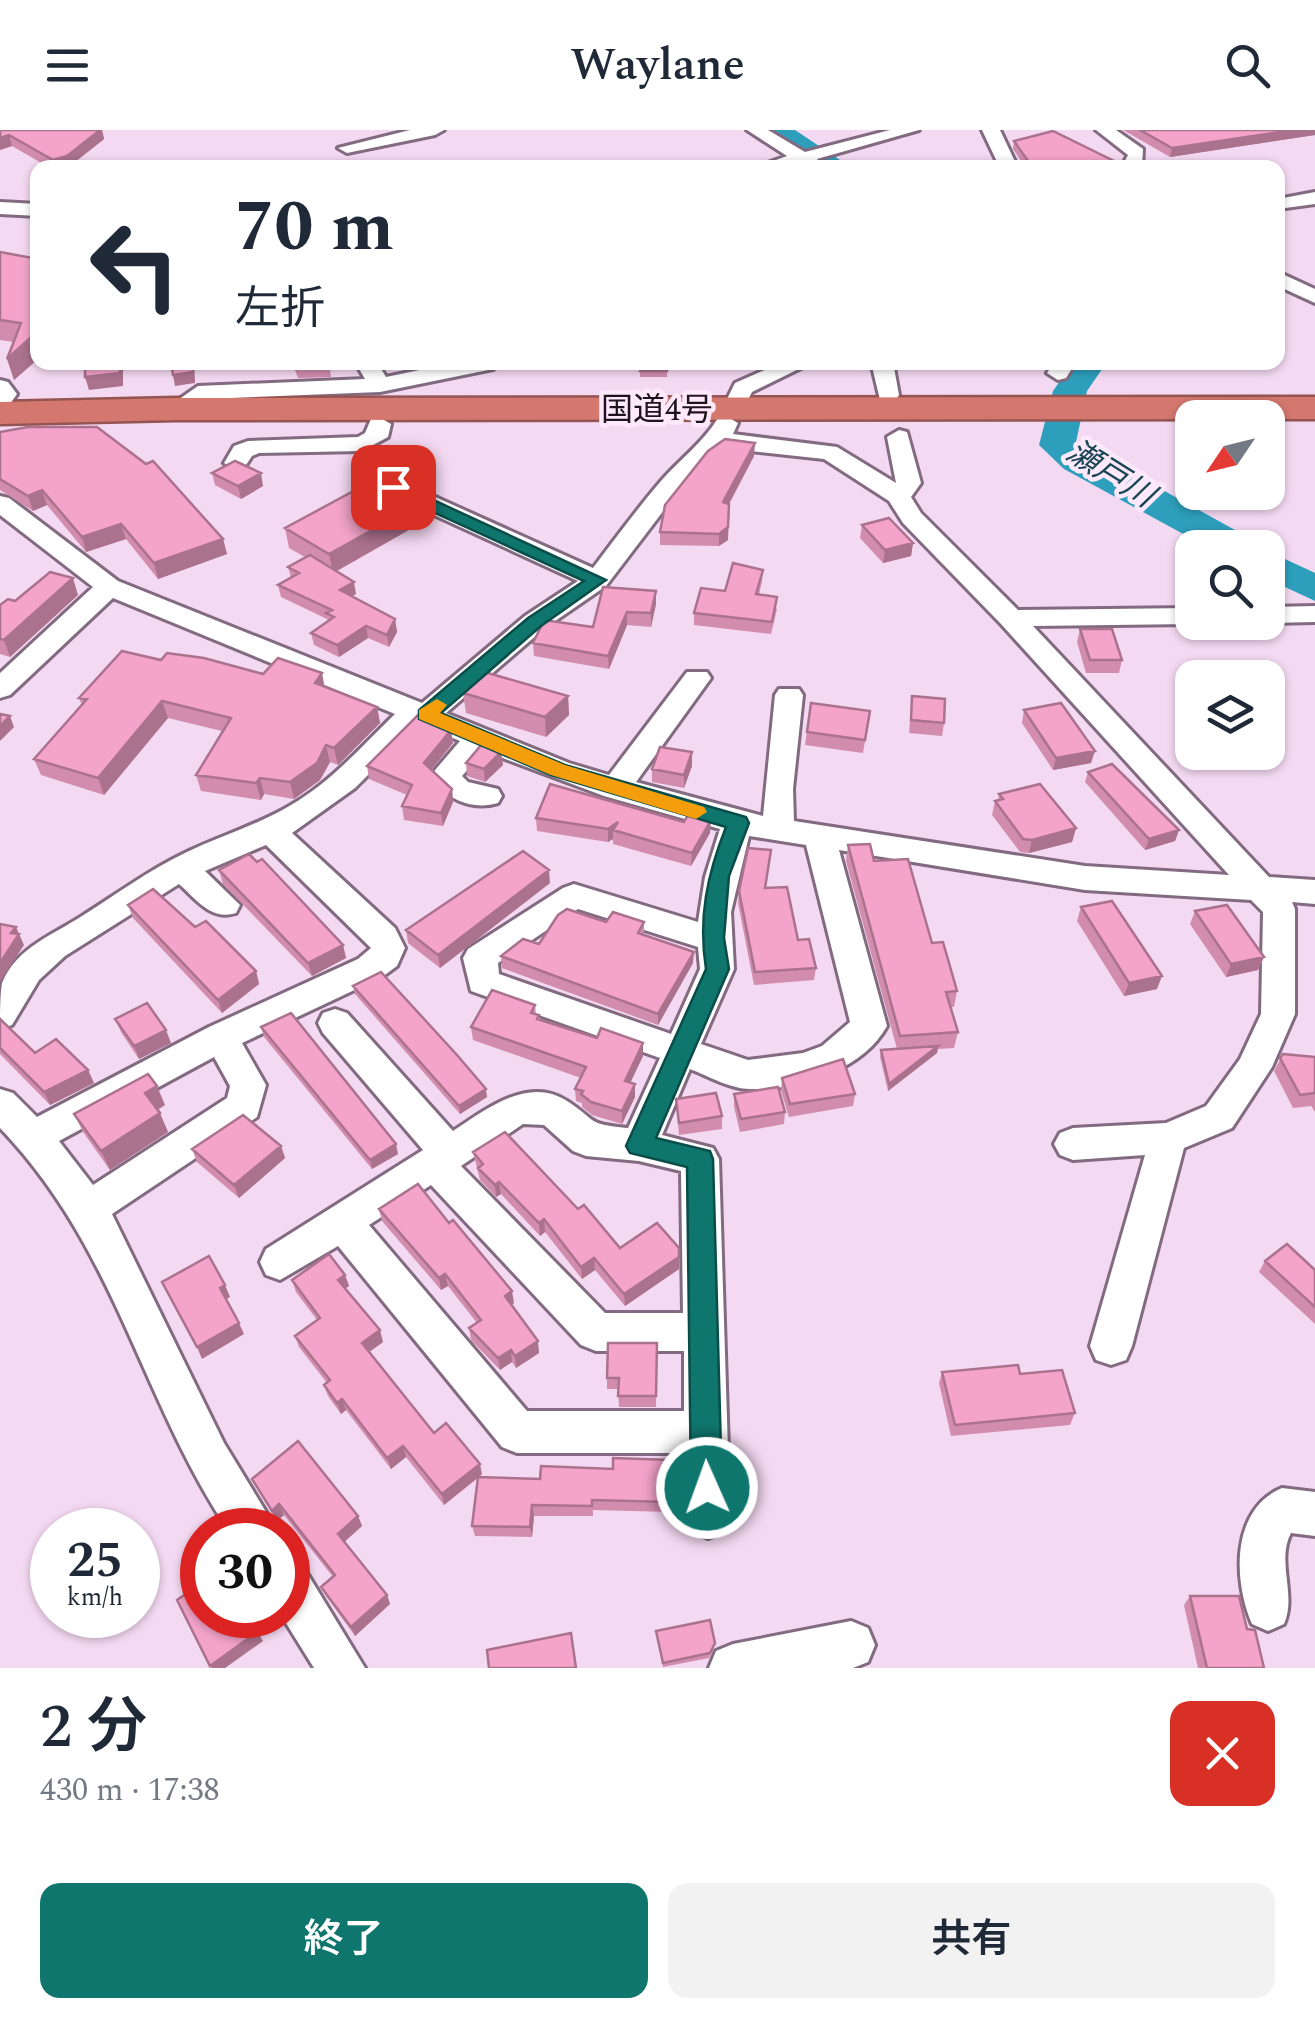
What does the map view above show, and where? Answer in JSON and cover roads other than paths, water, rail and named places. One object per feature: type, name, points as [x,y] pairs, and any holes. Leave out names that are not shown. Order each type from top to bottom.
[{"type":"highway","name":"国道4号","points":[[0,428],[726,424],[1315,408]]},
{"type":"highway","name":"国道4号","points":[[0,414],[176,409],[726,424]]},
{"type":"highway","name":"国道4号","points":[[1110,416],[1175,422]]},
{"type":"highway","points":[[1285,424],[1315,424]]},
{"type":"street","points":[[331,130],[357,160]]},
{"type":"street","points":[[347,148],[388,134],[435,130]]},
{"type":"street","points":[[756,130],[809,160],[830,150],[910,130]]},
{"type":"street","points":[[991,130],[1006,160]]},
{"type":"street","points":[[1105,130],[1137,152],[1136,160]]},
{"type":"street","points":[[1285,203],[1315,198]]},
{"type":"street","points":[[0,208],[30,210]]},
{"type":"street","points":[[1285,282],[1315,297]]},
{"type":"street","points":[[371,370],[380,385]]},
{"type":"street","points":[[176,409],[198,393],[380,385],[454,370]]},
{"type":"street","points":[[0,1014],[27,971],[44,953],[182,868],[270,831],[344,782],[421,713],[535,622],[597,580],[726,424],[743,388],[784,370]]},
{"type":"street","points":[[883,370],[888,395]]},
{"type":"street","points":[[0,387],[6,394],[0,402]]},
{"type":"street","points":[[236,463],[242,451],[256,446],[362,444],[376,436],[379,424]]},
{"type":"street","points":[[726,424],[829,452],[898,496],[912,518],[1280,909],[1278,1014],[1254,1067],[1219,1118],[1168,1138],[1073,1144]]},
{"type":"street","points":[[898,496],[908,483],[899,437]]},
{"type":"street","points":[[393,487],[597,580]]},
{"type":"street","points":[[0,502],[109,587],[615,789],[738,823],[1086,878],[1315,892]]},
{"type":"street","points":[[0,688],[109,587]]},
{"type":"street","points":[[1285,615],[1315,614]]},
{"type":"street","points":[[1010,618],[1175,616]]},
{"type":"street","points":[[615,789],[697,678]]},
{"type":"street","points":[[779,829],[778,789],[789,695]]},
{"type":"street","points":[[480,737],[446,776],[458,790],[487,796]]},
{"type":"street","points":[[640,1146],[718,969],[713,938],[718,876],[738,823]]},
{"type":"street","points":[[35,1136],[220,1037],[370,968],[385,957],[388,948],[383,936],[270,831]]},
{"type":"street","points":[[713,938],[574,896],[480,958],[483,982],[681,1048],[748,1075],[804,1066],[835,1056],[869,1026],[819,835]]},
{"type":"street","points":[[182,868],[224,906]]},
{"type":"street","points":[[335,1022],[443,1159],[596,1332],[704,1332]]},
{"type":"street","points":[[90,1208],[244,1106],[248,1086],[220,1037]]},
{"type":"street","points":[[0,1104],[35,1136],[90,1208],[134,1289],[210,1460],[240,1508]]},
{"type":"street","points":[[280,1262],[517,1110],[552,1110],[586,1140],[700,1159],[708,1516]]},
{"type":"street","points":[[1111,1346],[1168,1138]]},
{"type":"street","points":[[344,1224],[517,1432],[704,1432]]},
{"type":"street","points":[[1268,1608],[1261,1551],[1271,1519],[1282,1510],[1315,1514]]},
{"type":"street","points":[[310,1619],[341,1668]]},
{"type":"street","points":[[733,1668],[851,1645]]},
{"type":"waterway","name":"瀬戸川","points":[[776,130],[826,160]]},
{"type":"waterway","name":"瀬戸川","points":[[1085,370],[1070,391],[1057,445],[1077,461],[1205,530]]},
{"type":"waterway","name":"瀬戸川","points":[[1285,572],[1315,589]]}]
